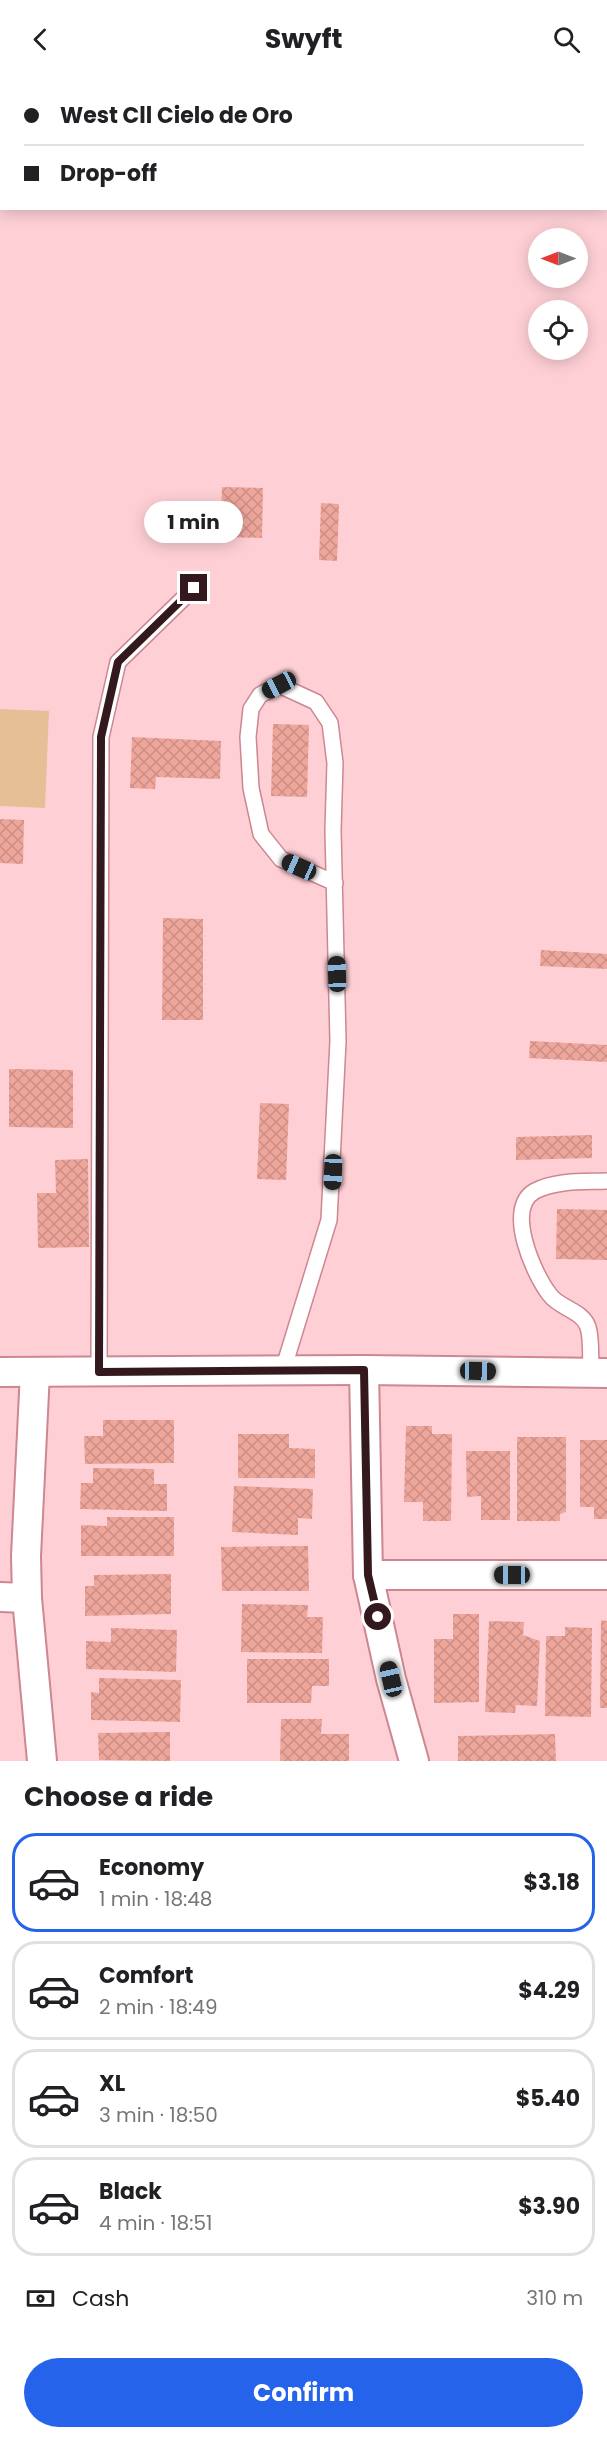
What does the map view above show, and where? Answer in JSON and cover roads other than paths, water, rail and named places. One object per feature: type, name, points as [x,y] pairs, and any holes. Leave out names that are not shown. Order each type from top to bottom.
[{"type":"street","points":[[364,1370],[368,1575],[391,1679],[414,1761]]},
{"type":"street","points":[[0,1372],[364,1370],[599,1373]]},
{"type":"street","points":[[35,1372],[26,1556],[13,1598],[42,1761]]},
{"type":"street","points":[[368,1575],[607,1575]]},
{"type":"lane","points":[[99,1372],[101,737],[118,662],[194,588]]},
{"type":"lane","points":[[283,1370],[329,1220],[338,1041],[335,764],[330,723],[316,702],[279,685],[260,695],[251,709],[248,737],[251,788],[261,834],[281,859],[335,883]]},
{"type":"lane","points":[[599,1373],[588,1326],[580,1316],[551,1297],[530,1261],[521,1220],[524,1204],[533,1192],[560,1183],[607,1181]]}]
